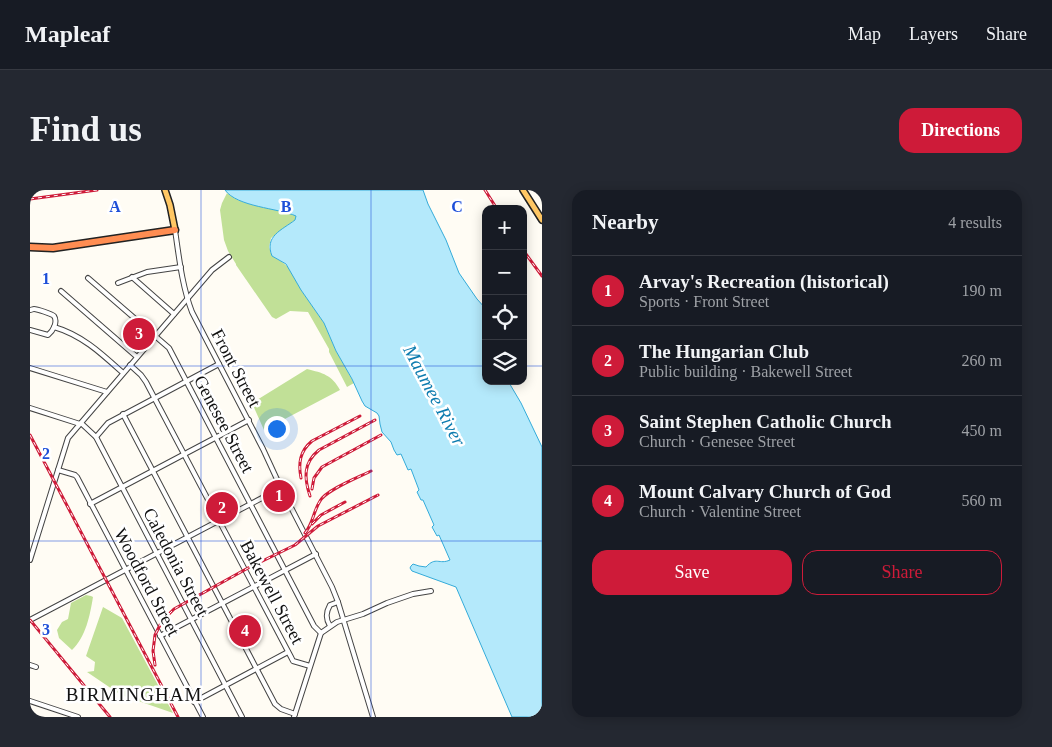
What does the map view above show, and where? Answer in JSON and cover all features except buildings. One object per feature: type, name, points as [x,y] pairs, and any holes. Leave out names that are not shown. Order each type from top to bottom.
[{"type":"highway","points":[[30,245],[53,248],[175,228]]},
{"type":"main road","name":"Front Street","points":[[165,190],[175,228]]},
{"type":"main road","points":[[523,190],[541,216]]},
{"type":"street","name":"Front Street","points":[[175,228],[184,286],[192,312],[332,587],[373,717]]},
{"type":"street","points":[[30,560],[68,438],[195,289],[212,270],[229,257]]},
{"type":"street","points":[[118,284],[147,272],[181,266]]},
{"type":"street","points":[[132,277],[174,314]]},
{"type":"street","name":"Genesee Street","points":[[88,278],[169,348],[314,626],[321,633]]},
{"type":"street","points":[[184,286],[195,289]]},
{"type":"street","points":[[61,291],[137,357]]},
{"type":"street","points":[[30,310],[34,309],[52,315],[55,320],[52,333],[48,335],[30,330]]},
{"type":"street","points":[[54,327],[69,332],[92,346],[124,373]]},
{"type":"street","points":[[96,437],[108,423],[123,414],[219,364]]},
{"type":"street","name":"Bakewell Street","points":[[130,365],[144,378],[293,661],[310,666]]},
{"type":"street","points":[[30,368],[107,392]]},
{"type":"street","points":[[30,408],[81,423]]},
{"type":"street","points":[[123,414],[277,707],[294,715],[321,633],[330,626],[343,619],[363,614],[387,603],[432,590]]},
{"type":"street","points":[[90,504],[248,420]]},
{"type":"street","name":"Caledonia Street","points":[[81,423],[96,437],[242,717]]},
{"type":"street","name":"Woodford Street","points":[[58,470],[75,475],[202,717]]},
{"type":"street","points":[[30,620],[282,488]]},
{"type":"street","points":[[160,636],[316,554]]},
{"type":"street","points":[[330,626],[326,616],[330,605],[338,602]]},
{"type":"street","points":[[194,702],[288,652]]},
{"type":"street","points":[[30,665],[36,667]]},
{"type":"street","points":[[30,702],[78,717]]},
{"type":"street","points":[[60,717],[62,712]]},
{"type":"green space","points":[[227,193],[242,202],[296,216],[295,220],[271,238],[269,247],[272,256],[289,268],[301,290],[324,323],[336,351],[354,383],[347,387],[329,349],[308,312],[290,311],[276,319],[272,317],[236,265],[224,240],[220,210]]},
{"type":"green space","points":[[307,369],[326,375],[334,381],[340,390],[264,430],[252,403]]},
{"type":"green space","points":[[86,595],[93,597],[89,618],[81,639],[72,650],[59,638],[57,630],[62,622],[68,619],[71,603]]},
{"type":"green space","points":[[103,607],[122,618],[173,713],[121,695],[87,672],[94,671],[95,662],[86,656]]},
{"type":"water","name":"Maumee River","points":[[225,190],[423,190],[459,273],[482,305],[482,385],[510,385],[542,447],[542,717],[512,717],[456,587],[412,571],[410,568],[413,564],[426,567],[435,561],[443,562],[450,560],[439,535],[437,536],[432,527],[434,525],[423,500],[421,500],[417,492],[419,490],[411,469],[408,470],[401,454],[397,455],[391,442],[382,432],[377,413],[365,406],[336,351],[324,323],[286,264],[272,256],[270,243],[272,238],[295,220],[296,216],[248,204],[231,196]]},
{"type":"railway","points":[[30,199],[97,190]]},
{"type":"railway","points":[[485,190],[494,205]]},
{"type":"railway","points":[[527,255],[542,276]]},
{"type":"railway","points":[[301,478],[302,453],[308,445],[312,441],[360,416]]},
{"type":"railway","points":[[310,496],[306,471],[314,455],[319,450],[375,420]]},
{"type":"railway","points":[[30,435],[178,717]]},
{"type":"railway","points":[[312,489],[314,478],[322,467],[381,435]]},
{"type":"railway","points":[[305,533],[323,497],[336,488],[371,471]]},
{"type":"railway","points":[[155,665],[153,651],[155,635],[162,621],[174,609],[248,568],[295,545],[318,526],[378,495]]},
{"type":"railway","points":[[312,524],[321,515],[345,502]]},
{"type":"railway","points":[[30,620],[110,717]]},
{"type":"place","name":"Saint Stephen Catholic Church","points":[[139,334]]},
{"type":"place","name":"Arvay's Recreation (historical)","points":[[279,496]]},
{"type":"place","name":"The Hungarian Club","points":[[222,508]]},
{"type":"place","name":"Mount Calvary Church of God","points":[[245,631]]},
{"type":"district","name":"BIRMINGHAM","points":[[134,694]]}]
